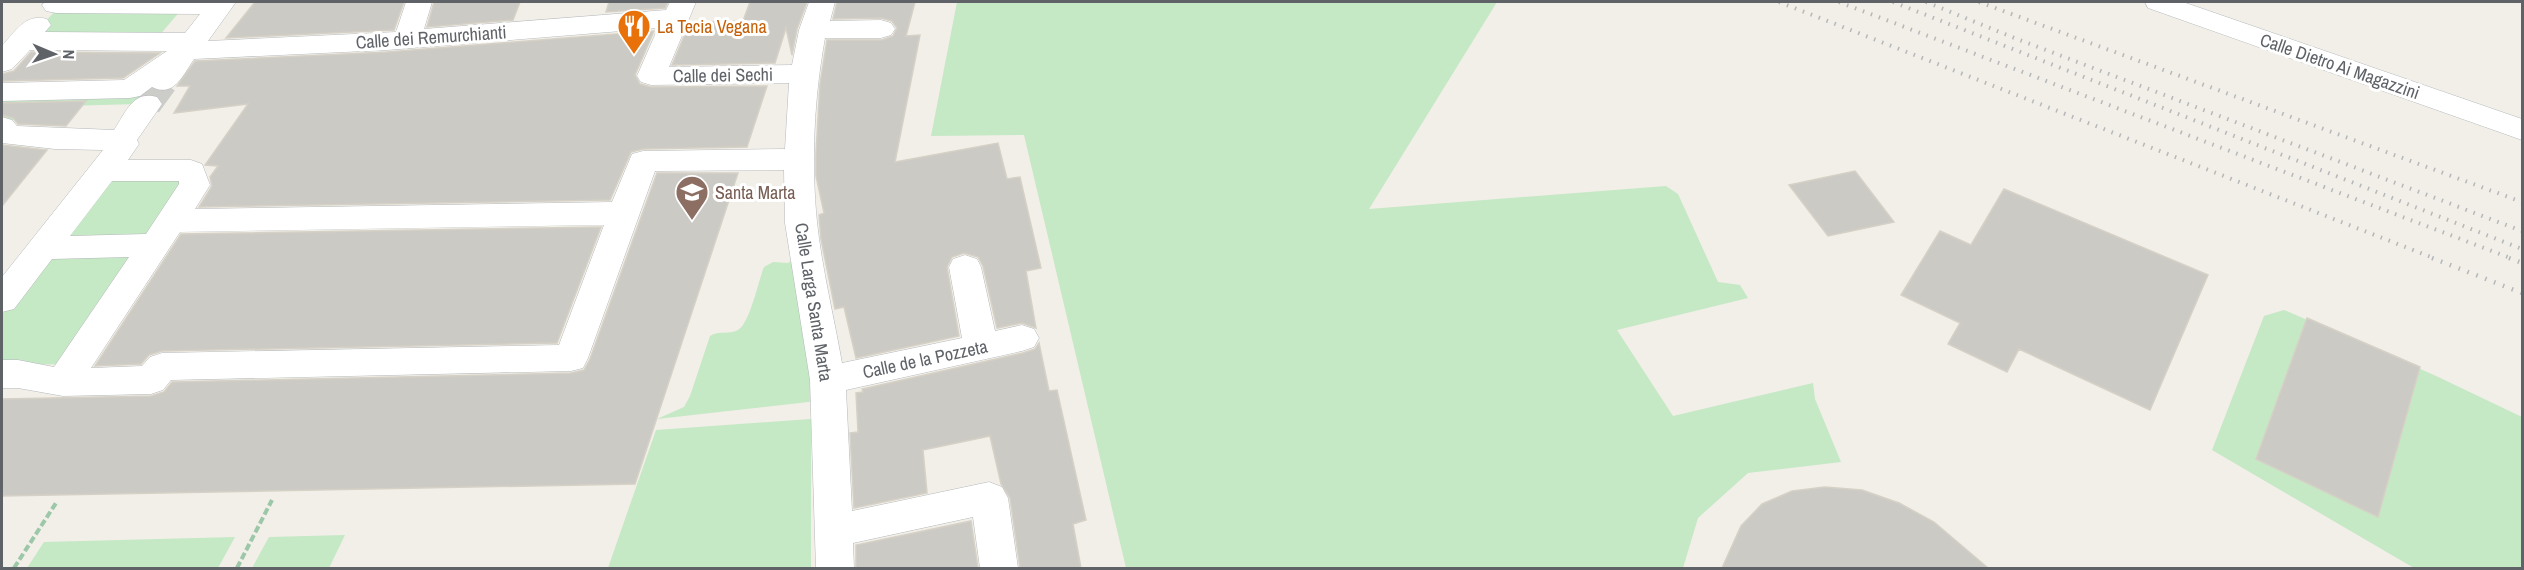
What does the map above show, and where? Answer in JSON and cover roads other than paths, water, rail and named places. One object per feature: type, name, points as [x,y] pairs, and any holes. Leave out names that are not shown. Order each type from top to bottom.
[{"type":"street","points":[[407,39],[419,2]]},
{"type":"street","name":"Calle Dietro Ai Magazzini","points":[[2158,2],[2523,130]]},
{"type":"street","points":[[2,63],[57,3],[221,4]]},
{"type":"street","points":[[2,300],[124,144],[122,140],[146,96],[221,4]]},
{"type":"street","name":"Calle dei Remurchianti","points":[[22,41],[189,46],[407,39],[680,10]]},
{"type":"street","name":"Calle dei Sechi","points":[[680,10],[651,76],[804,74]]},
{"type":"street","points":[[818,16],[881,29]]},
{"type":"street","name":"Calle Larga Santa Marta","points":[[818,16],[804,74],[799,159],[801,223],[798,265],[821,389],[834,531],[835,568]]},
{"type":"street","points":[[2,92],[146,96]]},
{"type":"street","points":[[122,140],[30,138],[8,135],[2,127],[67,108],[146,96]]},
{"type":"street","points":[[2,374],[18,374],[63,382],[151,380],[162,367],[571,358],[643,161],[799,159]]},
{"type":"street","points":[[63,382],[195,185],[191,171],[102,170]]},
{"type":"street","points":[[42,248],[163,233],[624,213]]},
{"type":"street","points":[[964,267],[981,346]]},
{"type":"street","name":"Calle de la Pozzeta","points":[[821,389],[981,346],[1022,338]]},
{"type":"street","points":[[834,531],[989,498],[999,568]]},
{"type":"tunnel","points":[[147,104],[163,82]]},
{"type":"railway","points":[[1779,2],[2436,259]]},
{"type":"railway","points":[[1839,2],[2513,259]]},
{"type":"railway","points":[[1893,2],[2522,249]]},
{"type":"railway","points":[[1926,2],[2017,39],[2522,231]]},
{"type":"railway","points":[[1979,2],[2522,202]]},
{"type":"railway","points":[[2432,258],[2522,293]]},
{"type":"railway","points":[[2509,258],[2522,263]]},
{"type":"place","name":"La Tecia Vegana","points":[[634,55]]},
{"type":"place","name":"Santa Marta","points":[[692,221]]}]
